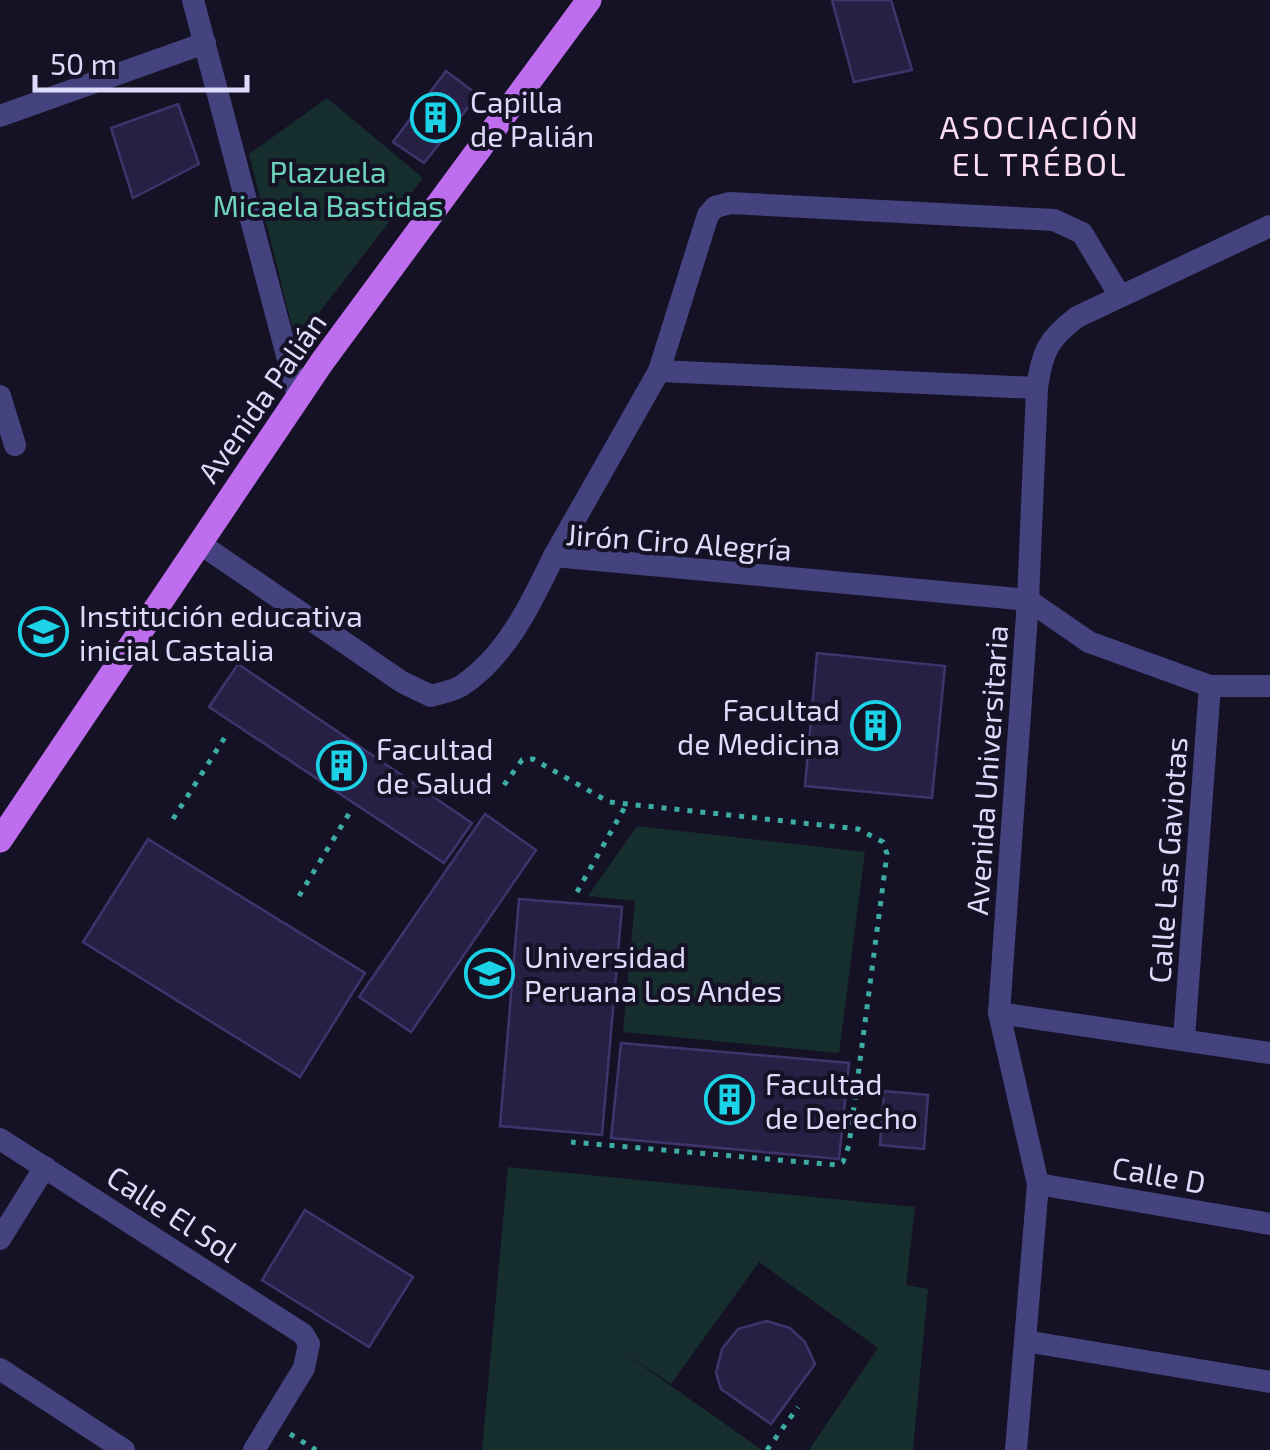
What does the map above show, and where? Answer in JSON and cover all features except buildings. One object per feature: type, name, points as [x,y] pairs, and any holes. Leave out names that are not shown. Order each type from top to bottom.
[{"type":"main road","name":"Avenida Palián","points":[[0,840],[298,397],[589,0]]},
{"type":"street","points":[[193,0],[298,397]]},
{"type":"street","points":[[0,116],[205,44]]},
{"type":"street","points":[[554,556],[658,371],[708,215],[716,207],[730,202],[1054,220],[1082,234],[1120,296]]},
{"type":"street","name":"Avenida Universitaria","points":[[1016,1450],[1038,1184],[999,1013],[1041,358],[1055,333],[1078,316],[1270,226]]},
{"type":"street","points":[[658,371],[1037,388]]},
{"type":"street","points":[[0,396],[15,445]]},
{"type":"street","name":"Jirón Ciro Alegría","points":[[200,543],[402,682],[431,696],[458,688],[481,670],[528,612],[554,556],[1028,600]]},
{"type":"street","points":[[1028,600],[1088,642],[1210,686],[1270,686]]},
{"type":"street","name":"Calle Las Gaviotas","points":[[1184,1038],[1210,686]]},
{"type":"street","points":[[999,1013],[1270,1053]]},
{"type":"street","name":"Calle El Sol","points":[[0,1138],[295,1327],[309,1344],[304,1368],[254,1450]]},
{"type":"street","points":[[0,1239],[45,1167]]},
{"type":"street","name":"Calle D","points":[[1038,1184],[1270,1224]]},
{"type":"street","points":[[1025,1341],[1270,1382]]},
{"type":"street","points":[[0,1370],[124,1450]]},
{"type":"path","points":[[174,819],[227,734]]},
{"type":"path","points":[[504,785],[522,760],[533,758],[600,799],[858,829],[883,842],[888,854],[847,1156],[837,1165],[571,1142]]},
{"type":"path","points":[[576,892],[626,805]]},
{"type":"path","points":[[298,896],[350,812]]},
{"type":"path","points":[[767,1450],[798,1408]]},
{"type":"green space","name":"Plazuela Micaela Bastidas","points":[[327,98],[423,178],[308,327],[292,327],[249,154]]},
{"type":"green space","points":[[637,826],[865,852],[839,1053],[623,1032],[635,901],[588,896]]},
{"type":"green space","points":[[508,1167],[915,1207],[906,1285],[928,1289],[913,1450],[809,1450],[878,1348],[759,1262],[671,1384],[620,1350],[762,1450],[482,1450]]},
{"type":"place","name":"Capilla de Palián","points":[[435,118]]},
{"type":"place","name":"Institución educativa inicial Castalia","points":[[44,632]]},
{"type":"place","name":"Facultad de Medicina","points":[[875,726]]},
{"type":"place","name":"Facultad de Salud","points":[[341,765]]},
{"type":"place","name":"Universidad Peruana Los Andes","points":[[489,973]]},
{"type":"place","name":"Facultad de Derecho","points":[[730,1100]]},
{"type":"district","name":"ASOCIACIÓN EL TRÉBOL","points":[[1040,144]]}]
